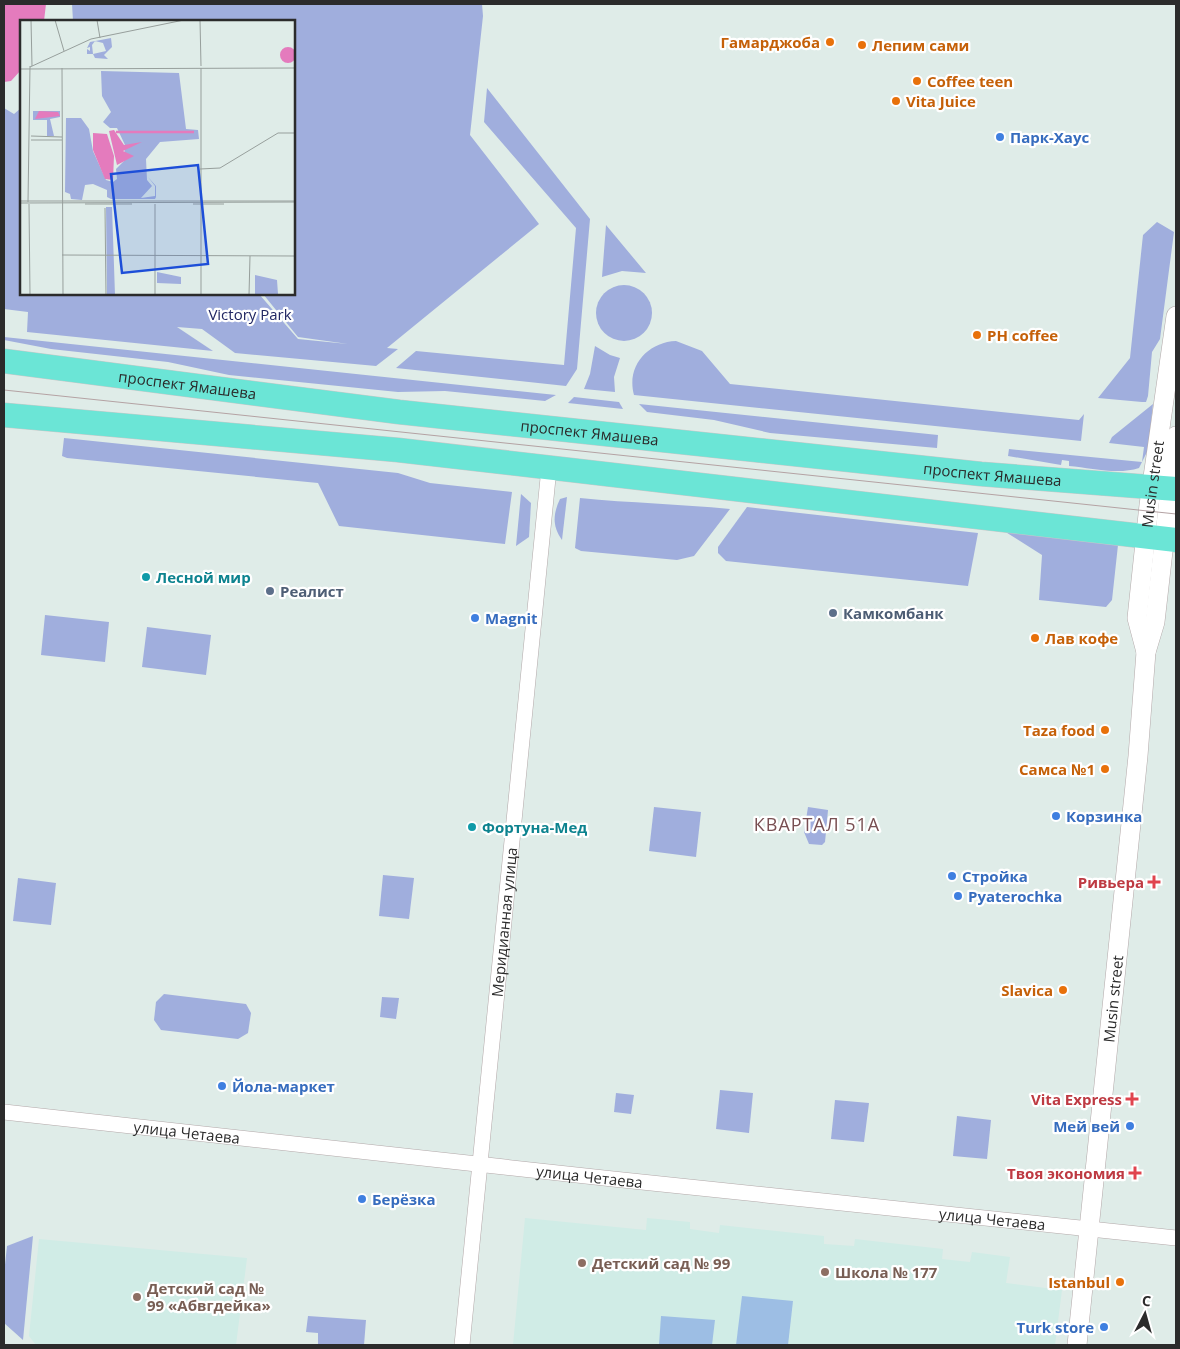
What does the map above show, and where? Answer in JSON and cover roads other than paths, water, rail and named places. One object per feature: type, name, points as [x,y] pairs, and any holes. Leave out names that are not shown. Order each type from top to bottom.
[{"type":"main road","name":"проспект Ямашева","points":[[4,361],[399,412],[981,474],[1166,489]]},
{"type":"main road","points":[[4,415],[398,450],[1162,538]]},
{"type":"street","name":"Musin street","points":[[1076,1345],[1134,794],[1146,652],[1137,623],[1162,538],[1176,316]]},
{"type":"street","name":"Musin street","points":[[1166,489],[1176,436]]},
{"type":"street","name":"Меридианная улица","points":[[462,1345],[549,468]]},
{"type":"street","name":"улица Четаева","points":[[4,1112],[1176,1238]]},
{"type":"tram line","points":[[4,390],[1176,514]]},
{"type":"place","name":"Гамарджоба","points":[[830,42]]},
{"type":"place","name":"Лепим сами","points":[[862,45]]},
{"type":"place","name":"Coffee teen","points":[[917,81]]},
{"type":"place","name":"Vita Juice","points":[[896,101]]},
{"type":"place","name":"Парк-Хаус","points":[[1000,137]]},
{"type":"place","name":"PH coffee","points":[[977,335]]},
{"type":"place","name":"Лесной мир","points":[[146,577]]},
{"type":"place","name":"Реалист","points":[[270,591]]},
{"type":"place","name":"Камкомбанк","points":[[833,613]]},
{"type":"place","name":"Magnit","points":[[475,618]]},
{"type":"place","name":"Лав кофе","points":[[1035,638]]},
{"type":"place","name":"Taza food","points":[[1105,730]]},
{"type":"place","name":"Самса №1","points":[[1105,769]]},
{"type":"place","name":"Корзинка","points":[[1056,816]]},
{"type":"place","name":"Фортуна-Мед","points":[[472,827]]},
{"type":"place","name":"Стройка","points":[[952,876]]},
{"type":"place","name":"Ривьера","points":[[1154,882]]},
{"type":"place","name":"Pyaterochka","points":[[958,896]]},
{"type":"place","name":"Slavica","points":[[1063,990]]},
{"type":"place","name":"Йола-маркет","points":[[222,1086]]},
{"type":"place","name":"Vita Express","points":[[1132,1099]]},
{"type":"place","name":"Мей вей","points":[[1130,1126]]},
{"type":"place","name":"Твоя экономия","points":[[1135,1173]]},
{"type":"place","name":"Берёзка","points":[[362,1199]]},
{"type":"place","name":"Детский сад № 99","points":[[582,1263]]},
{"type":"place","name":"Школа № 177","points":[[825,1272]]},
{"type":"place","name":"Istanbul","points":[[1120,1282]]},
{"type":"place","name":"Детский сад № 99 «Абвгдейка»","points":[[137,1297]]},
{"type":"place","name":"Turk store","points":[[1104,1327]]},
{"type":"district","name":"КВАРТАЛ 51А","points":[[817,824]]},
{"type":"park label","name":"Victory Park","points":[[250,314]]}]
